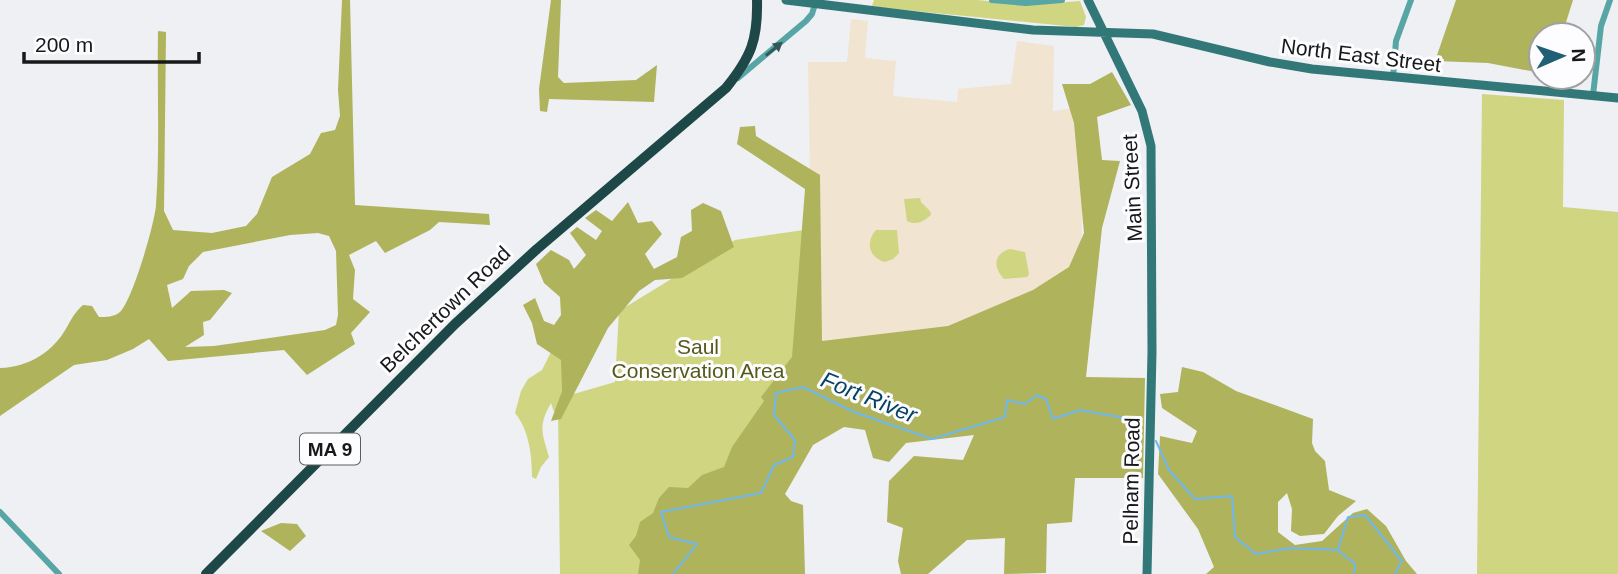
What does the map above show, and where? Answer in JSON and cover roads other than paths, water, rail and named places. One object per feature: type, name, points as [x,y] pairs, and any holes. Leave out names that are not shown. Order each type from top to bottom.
[{"type":"highway","name":"Belchertown Road","points":[[206,574],[455,324],[537,249],[726,88],[745,65],[753,48],[757,0]]},
{"type":"main road","name":"North East Street","points":[[786,0],[866,6],[1041,31],[1153,34],[1291,66],[1618,97]]},
{"type":"main road","name":"Main Street","points":[[1087,0],[1142,111],[1152,146],[1151,388]]},
{"type":"main road","name":"Pelham Road","points":[[1147,574],[1151,388]]},
{"type":"street","points":[[992,0],[1026,3],[1062,0]]},
{"type":"street","points":[[1393,77],[1396,41],[1411,0]]},
{"type":"street","points":[[1593,95],[1601,26],[1609,0]]},
{"type":"street","name":"Belchertown Road","points":[[726,88],[797,30],[812,13],[815,4]]},
{"type":"street","points":[[0,512],[59,574]]},
{"type":"waterway","name":"Fort River","points":[[673,574],[697,544],[669,537],[661,512],[761,493],[774,465],[793,457],[795,440],[774,415],[776,393],[803,387],[854,412],[932,439],[1005,417],[1007,400],[1025,404],[1037,395],[1046,399],[1053,419],[1080,410],[1125,418],[1141,432]]},
{"type":"waterway","name":"Fort River","points":[[1156,441],[1169,470],[1195,499],[1232,496],[1235,537],[1256,554],[1291,548],[1338,550]]},
{"type":"waterway","points":[[1338,549],[1348,517],[1365,515],[1402,561],[1395,574]]},
{"type":"waterway","points":[[1339,551],[1355,564],[1354,574]]},
{"type":"park label","name":"Saul Conservation Area","points":[[698,358]]}]
